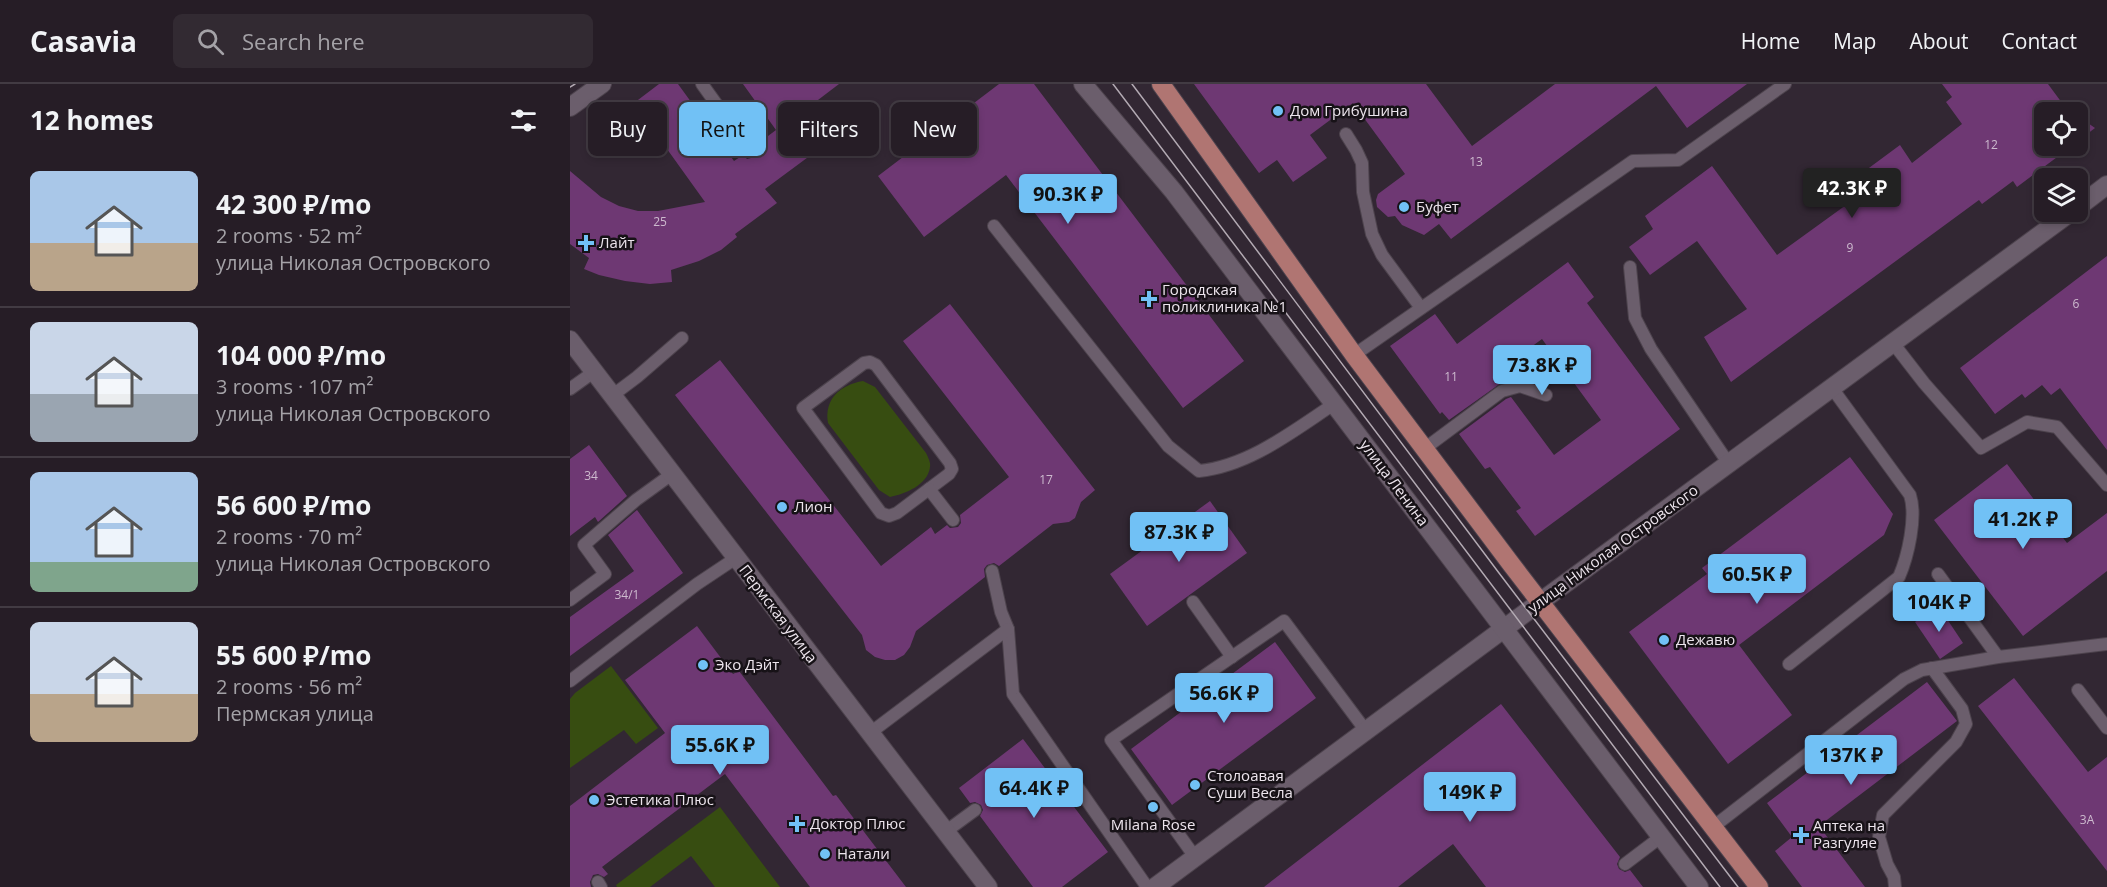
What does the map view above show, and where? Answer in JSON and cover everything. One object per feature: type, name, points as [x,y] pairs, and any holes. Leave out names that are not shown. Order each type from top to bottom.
[{"type":"main road","points":[[1161,84],[1354,355],[1424,449],[1759,887]]},
{"type":"street","points":[[570,107],[602,84]]},
{"type":"street","name":"улица Ленина","points":[[1083,84],[1174,192],[1334,404],[1510,624],[1700,887]]},
{"type":"street","points":[[2088,199],[2107,185]]},
{"type":"street","name":"улица Николая Островского","points":[[1155,887],[2058,222]]},
{"type":"street","name":"Пермская улица","points":[[570,340],[987,887]]},
{"type":"lane","points":[[702,84],[715,102]]},
{"type":"lane","points":[[1354,355],[1633,161],[1678,160],[1785,84]]},
{"type":"lane","points":[[1346,134],[1362,163],[1363,192],[1372,234],[1382,255],[1421,308]]},
{"type":"lane","points":[[994,226],[1168,446],[1199,471],[1218,469],[1272,445],[1334,404]]},
{"type":"lane","points":[[1630,267],[1635,318],[1651,349],[1729,464]]},
{"type":"lane","points":[[613,395],[682,338]]},
{"type":"lane","points":[[1893,343],[1924,383],[1981,448],[2026,422],[2057,427],[2107,485]]},
{"type":"lane","points":[[870,362],[876,365],[950,463],[952,468],[950,474],[929,489],[897,513],[889,516],[881,513],[803,408],[864,363],[870,362]]},
{"type":"lane","points":[[570,389],[595,371]]},
{"type":"lane","points":[[1424,449],[1502,392],[1520,386],[1546,395]]},
{"type":"lane","points":[[1789,664],[1899,577],[1904,565],[1913,515],[1910,495],[1832,388]]},
{"type":"lane","points":[[570,600],[605,574],[584,545],[636,500],[672,474]]},
{"type":"lane","points":[[929,489],[953,520]]},
{"type":"lane","points":[[570,681],[693,587],[736,558]]},
{"type":"lane","points":[[992,572],[1001,612],[1008,629],[1013,694],[1147,887]]},
{"type":"lane","points":[[1938,574],[1998,657]]},
{"type":"lane","points":[[1193,602],[1232,657]]},
{"type":"lane","points":[[1195,857],[1111,740],[1284,621],[1366,731]]},
{"type":"lane","points":[[870,733],[1008,629]]},
{"type":"lane","points":[[1713,827],[1904,679],[1922,670],[1998,657],[2107,644]]},
{"type":"lane","points":[[1894,887],[1894,877],[1887,864],[1879,837],[1883,815],[1956,742],[1966,724],[1962,709],[1932,669]]},
{"type":"lane","points":[[2078,690],[2107,728]]},
{"type":"lane","points":[[945,832],[975,810]]},
{"type":"lane","points":[[1625,864],[1662,836]]},
{"type":"green space","points":[[863,381],[875,387],[929,460],[930,467],[925,479],[915,488],[902,494],[890,497],[879,490],[828,423],[827,414],[835,394],[847,386]]},
{"type":"green space","points":[[611,666],[658,728],[636,744],[624,730],[570,768],[570,699]]},
{"type":"green space","points":[[720,807],[780,887],[715,887],[691,856],[650,887],[617,887],[616,885]]},
{"type":"building","points":[[659,84],[678,84],[691,102],[679,102],[679,156],[730,156],[734,161],[742,156],[747,159],[766,156],[766,138],[776,130],[766,116],[766,102],[756,102],[743,84],[839,84],[818,100],[820,102],[778,102],[778,156],[810,156],[765,189],[777,203],[735,234],[737,237],[721,250],[699,261],[671,270],[672,282],[650,284],[625,281],[584,269],[589,258],[570,244],[570,171],[601,197],[619,206],[638,211],[658,211],[705,202],[667,149],[667,102],[635,102]]},
{"type":"building","name":"Городская поликлиника №1","points":[[999,84],[1034,84],[1244,361],[1183,408],[1006,175],[924,237],[878,176],[904,156],[977,156],[975,102]]},
{"type":"building","points":[[1194,84],[1426,84],[1472,146],[1555,84],[1747,84],[1687,128],[1656,86],[1451,239],[1439,224],[1424,235],[1402,225],[1395,216],[1388,217],[1377,207],[1378,194],[1405,174],[1353,103],[1310,135],[1327,158],[1293,182],[1277,160],[1259,173]]},
{"type":"building","points":[[1942,84],[2048,84],[2061,102],[2034,102],[2034,156],[2059,156],[2042,168],[2034,168],[2034,174],[2017,187],[2013,181],[1982,204],[1979,200],[1731,382],[1704,337],[1747,309],[1697,241],[1650,275],[1629,247],[1653,229],[1645,216],[1712,166],[1777,255],[1864,192],[1854,179],[1900,145],[1912,163],[1962,124],[1946,102],[1952,97]]},
{"type":"building","points":[[2088,123],[2095,128],[2088,133]]},
{"type":"building","points":[[2107,256],[2107,450],[2060,388],[2051,395],[2042,385],[2025,398],[2022,394],[1995,414],[1960,368]]},
{"type":"building","points":[[1568,262],[1594,297],[1587,303],[1680,429],[1535,536],[1516,511],[1521,508],[1490,467],[1485,469],[1459,434],[1511,397],[1554,455],[1601,420],[1542,339],[1494,374],[1501,383],[1449,420],[1442,412],[1440,414],[1390,346],[1435,314],[1457,344]]},
{"type":"building","points":[[950,304],[1095,490],[1081,502],[1075,518],[1069,522],[1053,524],[999,566],[994,563],[987,565],[984,569],[985,577],[916,631],[904,655],[895,660],[885,660],[875,657],[866,650],[862,635],[675,395],[720,360],[881,566],[931,527],[935,534],[947,525],[950,528],[958,527],[961,523],[960,515],[1009,477],[903,341]]},
{"type":"building","points":[[589,445],[627,496],[598,522],[595,517],[570,536],[570,459]]},
{"type":"building","points":[[1850,457],[1893,514],[1884,535],[1739,645],[1792,715],[1728,764],[1629,632],[1707,574],[1702,568]]},
{"type":"building","points":[[2007,464],[2067,543],[2107,513],[2107,571],[2023,636],[1934,520]]},
{"type":"building","points":[[1210,501],[1247,553],[1147,626],[1110,574]]},
{"type":"building","points":[[637,510],[683,573],[570,656],[570,617],[634,571],[608,535]]},
{"type":"building","points":[[1939,607],[1963,643],[1940,659],[1915,622]]},
{"type":"building","points":[[697,626],[733,674],[739,671],[833,796],[836,795],[906,887],[810,887],[725,774],[602,867],[608,874],[604,877],[598,874],[593,875],[590,882],[591,887],[570,887],[570,806],[665,733],[625,680]]},
{"type":"building","points":[[1275,642],[1316,698],[1172,805],[1131,749]]},
{"type":"building","points":[[2014,678],[2088,772],[2107,757],[2107,871],[1978,706]]},
{"type":"building","points":[[1927,682],[1957,721],[1819,826],[1865,887],[1802,887],[1775,851],[1792,837],[1767,803]]},
{"type":"building","points":[[1501,704],[1620,857],[1617,864],[1619,869],[1625,872],[1630,870],[1643,887],[1486,887],[1453,844],[1398,887],[1264,887]]},
{"type":"building","points":[[1023,739],[1108,852],[1062,887],[1033,887],[980,816],[983,810],[981,805],[975,802],[970,803],[959,788]]},
{"type":"tram line","points":[[570,87],[575,84]]},
{"type":"tram line","points":[[1113,84],[1720,887]]},
{"type":"tram line","points":[[1132,84],[1738,887]]},
{"type":"place","name":"Дом Грибушина","points":[[1278,111]]},
{"type":"place","name":"Буфет","points":[[1404,207]]},
{"type":"place","name":"Лайт","points":[[586,243]]},
{"type":"place","name":"Городская поликлиника №1","points":[[1149,299]]},
{"type":"place","name":"Лион","points":[[782,507]]},
{"type":"place","name":"Дежавю","points":[[1664,640]]},
{"type":"place","name":"Эко Дэйт","points":[[703,665]]},
{"type":"place","name":"Столоавая Суши Весла","points":[[1195,785]]},
{"type":"place","name":"Эстетика Плюс","points":[[594,800]]},
{"type":"place","name":"Milana Rose","points":[[1153,807]]},
{"type":"place","name":"Доктор Плюс","points":[[797,824]]},
{"type":"place","name":"Аптека на Разгуляе","points":[[1801,835]]},
{"type":"place","name":"Натали","points":[[825,854]]}]
